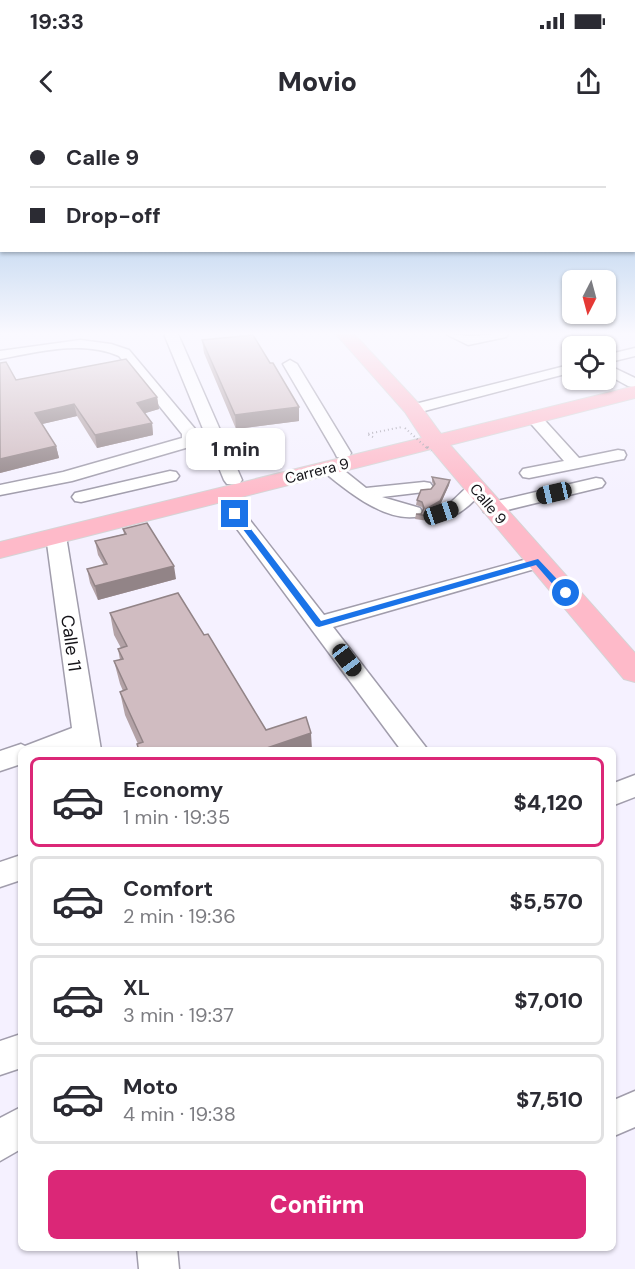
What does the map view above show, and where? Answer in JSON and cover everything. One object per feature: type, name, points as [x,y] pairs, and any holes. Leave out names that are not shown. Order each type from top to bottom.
[{"type":"main road","name":"Calle 9","points":[[394,388],[413,409],[421,434],[635,672]]},
{"type":"main road","name":"Carrera 9","points":[[0,550],[337,460],[421,434],[627,388]]},
{"type":"main road","name":"Carrera 9","points":[[421,434],[533,417],[629,388]]},
{"type":"main road","name":"Carrera 9","points":[[0,536],[86,506],[337,460]]},
{"type":"street","points":[[0,490],[66,477],[190,441],[190,433],[153,388]]},
{"type":"street","points":[[194,388],[233,480]]},
{"type":"street","points":[[302,388],[337,460],[361,494],[384,506],[412,512]]},
{"type":"street","points":[[413,409],[496,388]]},
{"type":"street","points":[[533,417],[575,463]]},
{"type":"street","points":[[529,473],[618,455]]},
{"type":"street","points":[[66,477],[86,506],[170,476]]},
{"type":"street","points":[[436,515],[479,497],[596,483]]},
{"type":"street","points":[[361,494],[424,487]]},
{"type":"street","points":[[447,489],[479,497]]},
{"type":"street","points":[[235,514],[413,747]]},
{"type":"street","name":"Calle 11","points":[[56,536],[86,742]]},
{"type":"street","points":[[319,624],[538,562]]},
{"type":"street","points":[[54,747],[86,742]]},
{"type":"street","points":[[0,761],[18,755]]},
{"type":"street","points":[[616,794],[635,785]]},
{"type":"street","points":[[0,875],[18,868]]},
{"type":"street","points":[[0,1058],[18,1052]]},
{"type":"street","points":[[616,1117],[635,1109]]},
{"type":"street","points":[[0,1142],[18,1127]]},
{"type":"street","points":[[157,1251],[159,1269]]},
{"type":"path","points":[[367,434],[421,434],[370,437],[367,434]]},
{"type":"building","points":[[0,388],[149,388],[157,397],[137,403],[152,423],[95,435],[74,404],[35,413],[56,446],[0,459]]},
{"type":"building","points":[[223,388],[288,388],[299,407],[235,415]]},
{"type":"building","points":[[432,477],[450,480],[440,501],[426,509],[429,516],[416,514],[421,514],[424,508],[422,502],[417,500],[421,490],[431,489],[435,484]]},
{"type":"building","points":[[147,523],[174,566],[95,586],[87,569],[107,564],[95,541],[126,534],[123,529]]},
{"type":"building","points":[[178,593],[204,635],[208,634],[266,730],[306,717],[311,733],[270,747],[138,747],[137,744],[143,742],[120,692],[127,689],[114,661],[123,659],[118,649],[127,646],[110,613]]},
{"type":"route","points":[[235,514],[319,624],[538,562],[566,593]]}]
